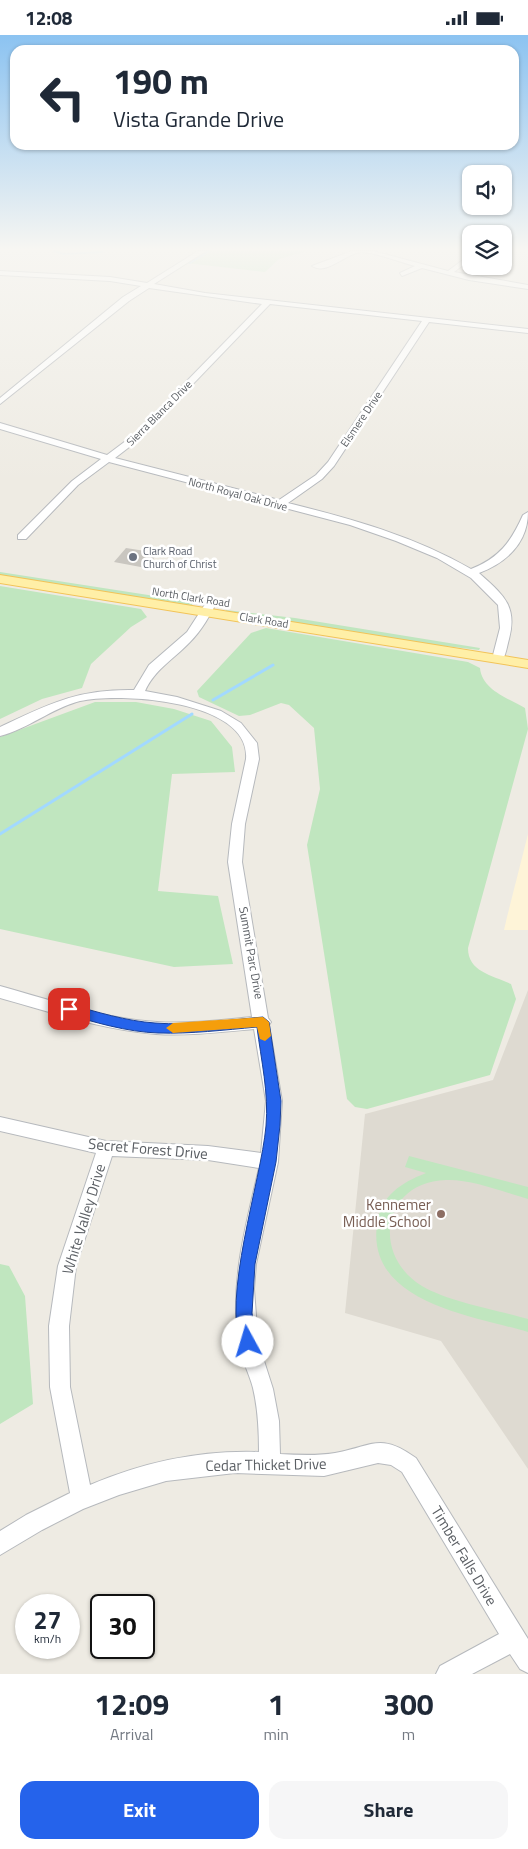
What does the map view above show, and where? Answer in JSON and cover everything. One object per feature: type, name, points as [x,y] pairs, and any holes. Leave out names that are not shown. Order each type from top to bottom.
[{"type":"main road","name":"North Clark Road","points":[[0,567],[210,606]]},
{"type":"main road","name":"Clark Road","points":[[0,579],[210,606],[499,653],[528,664]]},
{"type":"main road","points":[[499,653],[528,652]]},
{"type":"street","points":[[0,403],[91,327]]},
{"type":"street","name":"Sierra Blanca Drive","points":[[22,537],[75,483],[138,436],[243,327]]},
{"type":"street","name":"Elsmere Drive","points":[[278,505],[319,477],[331,464],[421,327]]},
{"type":"street","points":[[498,327],[528,331]]},
{"type":"street","name":"North Royal Oak Drive","points":[[0,426],[109,459],[350,523],[412,544],[451,560],[472,573],[499,599],[507,619],[506,633],[499,653]]},
{"type":"street","points":[[472,573],[491,566],[507,555],[517,540],[528,515]]},
{"type":"street","points":[[138,693],[143,679],[152,667],[186,641],[210,606]]},
{"type":"street","name":"Summit Parc Drive","points":[[0,731],[60,703],[86,697],[138,693],[176,699],[221,715],[234,723],[250,740],[252,761],[236,833],[235,862],[263,1022],[274,1101],[269,1162],[247,1264],[244,1313],[248,1342],[263,1389],[269,1421],[270,1463]]},
{"type":"street","points":[[0,992],[120,1023],[155,1028],[190,1028],[263,1022]]},
{"type":"street","name":"Secret Forest Drive","points":[[0,1123],[54,1138],[106,1148],[208,1153],[269,1162]]},
{"type":"street","name":"White Valley Drive","points":[[82,1499],[60,1387],[59,1326],[67,1266],[106,1148]]},
{"type":"street","name":"Cedar Thicket Drive","points":[[0,1544],[12,1534],[82,1499],[159,1472],[223,1463],[270,1463],[303,1466],[339,1464],[378,1451],[396,1454]]},
{"type":"street","name":"Timber Falls Drive","points":[[396,1454],[409,1465],[528,1661]]},
{"type":"street","points":[[448,1674],[514,1639]]},
{"type":"shaded area","points":[[528,834],[528,930],[504,930],[507,917]]},
{"type":"shaded area","name":"Kennemer Middle School","points":[[528,990],[528,1469],[441,1341],[345,1313],[365,1114],[493,1080]]},
{"type":"green space","points":[[0,572],[193,603],[191,606],[0,577]]},
{"type":"green space","points":[[0,586],[141,609],[147,617],[131,627],[91,664],[82,688],[42,699],[0,719]]},
{"type":"green space","points":[[226,610],[295,618],[480,648],[479,650],[419,643],[225,612]]},
{"type":"green space","points":[[266,628],[468,662],[480,668],[485,682],[497,693],[525,708],[528,729],[468,948],[469,956],[477,968],[511,984],[516,999],[490,1075],[367,1109],[355,1107],[347,1099],[307,845],[320,789],[314,728],[289,705],[281,703],[250,715],[239,716],[199,697],[197,691],[251,633]]},
{"type":"green space","points":[[95,702],[136,702],[174,709],[211,721],[232,747],[235,772],[172,774],[158,891],[218,896],[233,964],[174,967],[0,929],[0,737]]},
{"type":"green space","points":[[409,1156],[528,1187],[528,1199],[456,1180],[425,1184],[408,1193],[397,1206],[391,1222],[390,1239],[395,1257],[406,1273],[422,1286],[446,1297],[528,1319],[528,1332],[454,1312],[428,1302],[406,1289],[388,1272],[378,1251],[377,1224],[379,1214],[383,1205],[394,1191],[408,1181],[426,1173],[405,1167]]},
{"type":"green space","points":[[0,1264],[9,1266],[25,1296],[33,1404],[0,1424]]},
{"type":"building","name":"Clark Road Church of Christ","points":[[126,548],[158,553],[146,568],[114,562]]},
{"type":"waterway","points":[[213,700],[273,665]]},
{"type":"waterway","points":[[0,834],[192,714]]},
{"type":"slow traffic","points":[[173,1028],[263,1022],[265,1036]]},
{"type":"place","name":"Clark Road Church of Christ","points":[[133,557]]},
{"type":"place","name":"Kennemer Middle School","points":[[441,1214]]},
{"type":"route","points":[[69,1009],[120,1023],[155,1028],[190,1028],[263,1022],[272,1079],[274,1101],[273,1125],[269,1162],[247,1264],[244,1289],[244,1313],[248,1342]]}]
